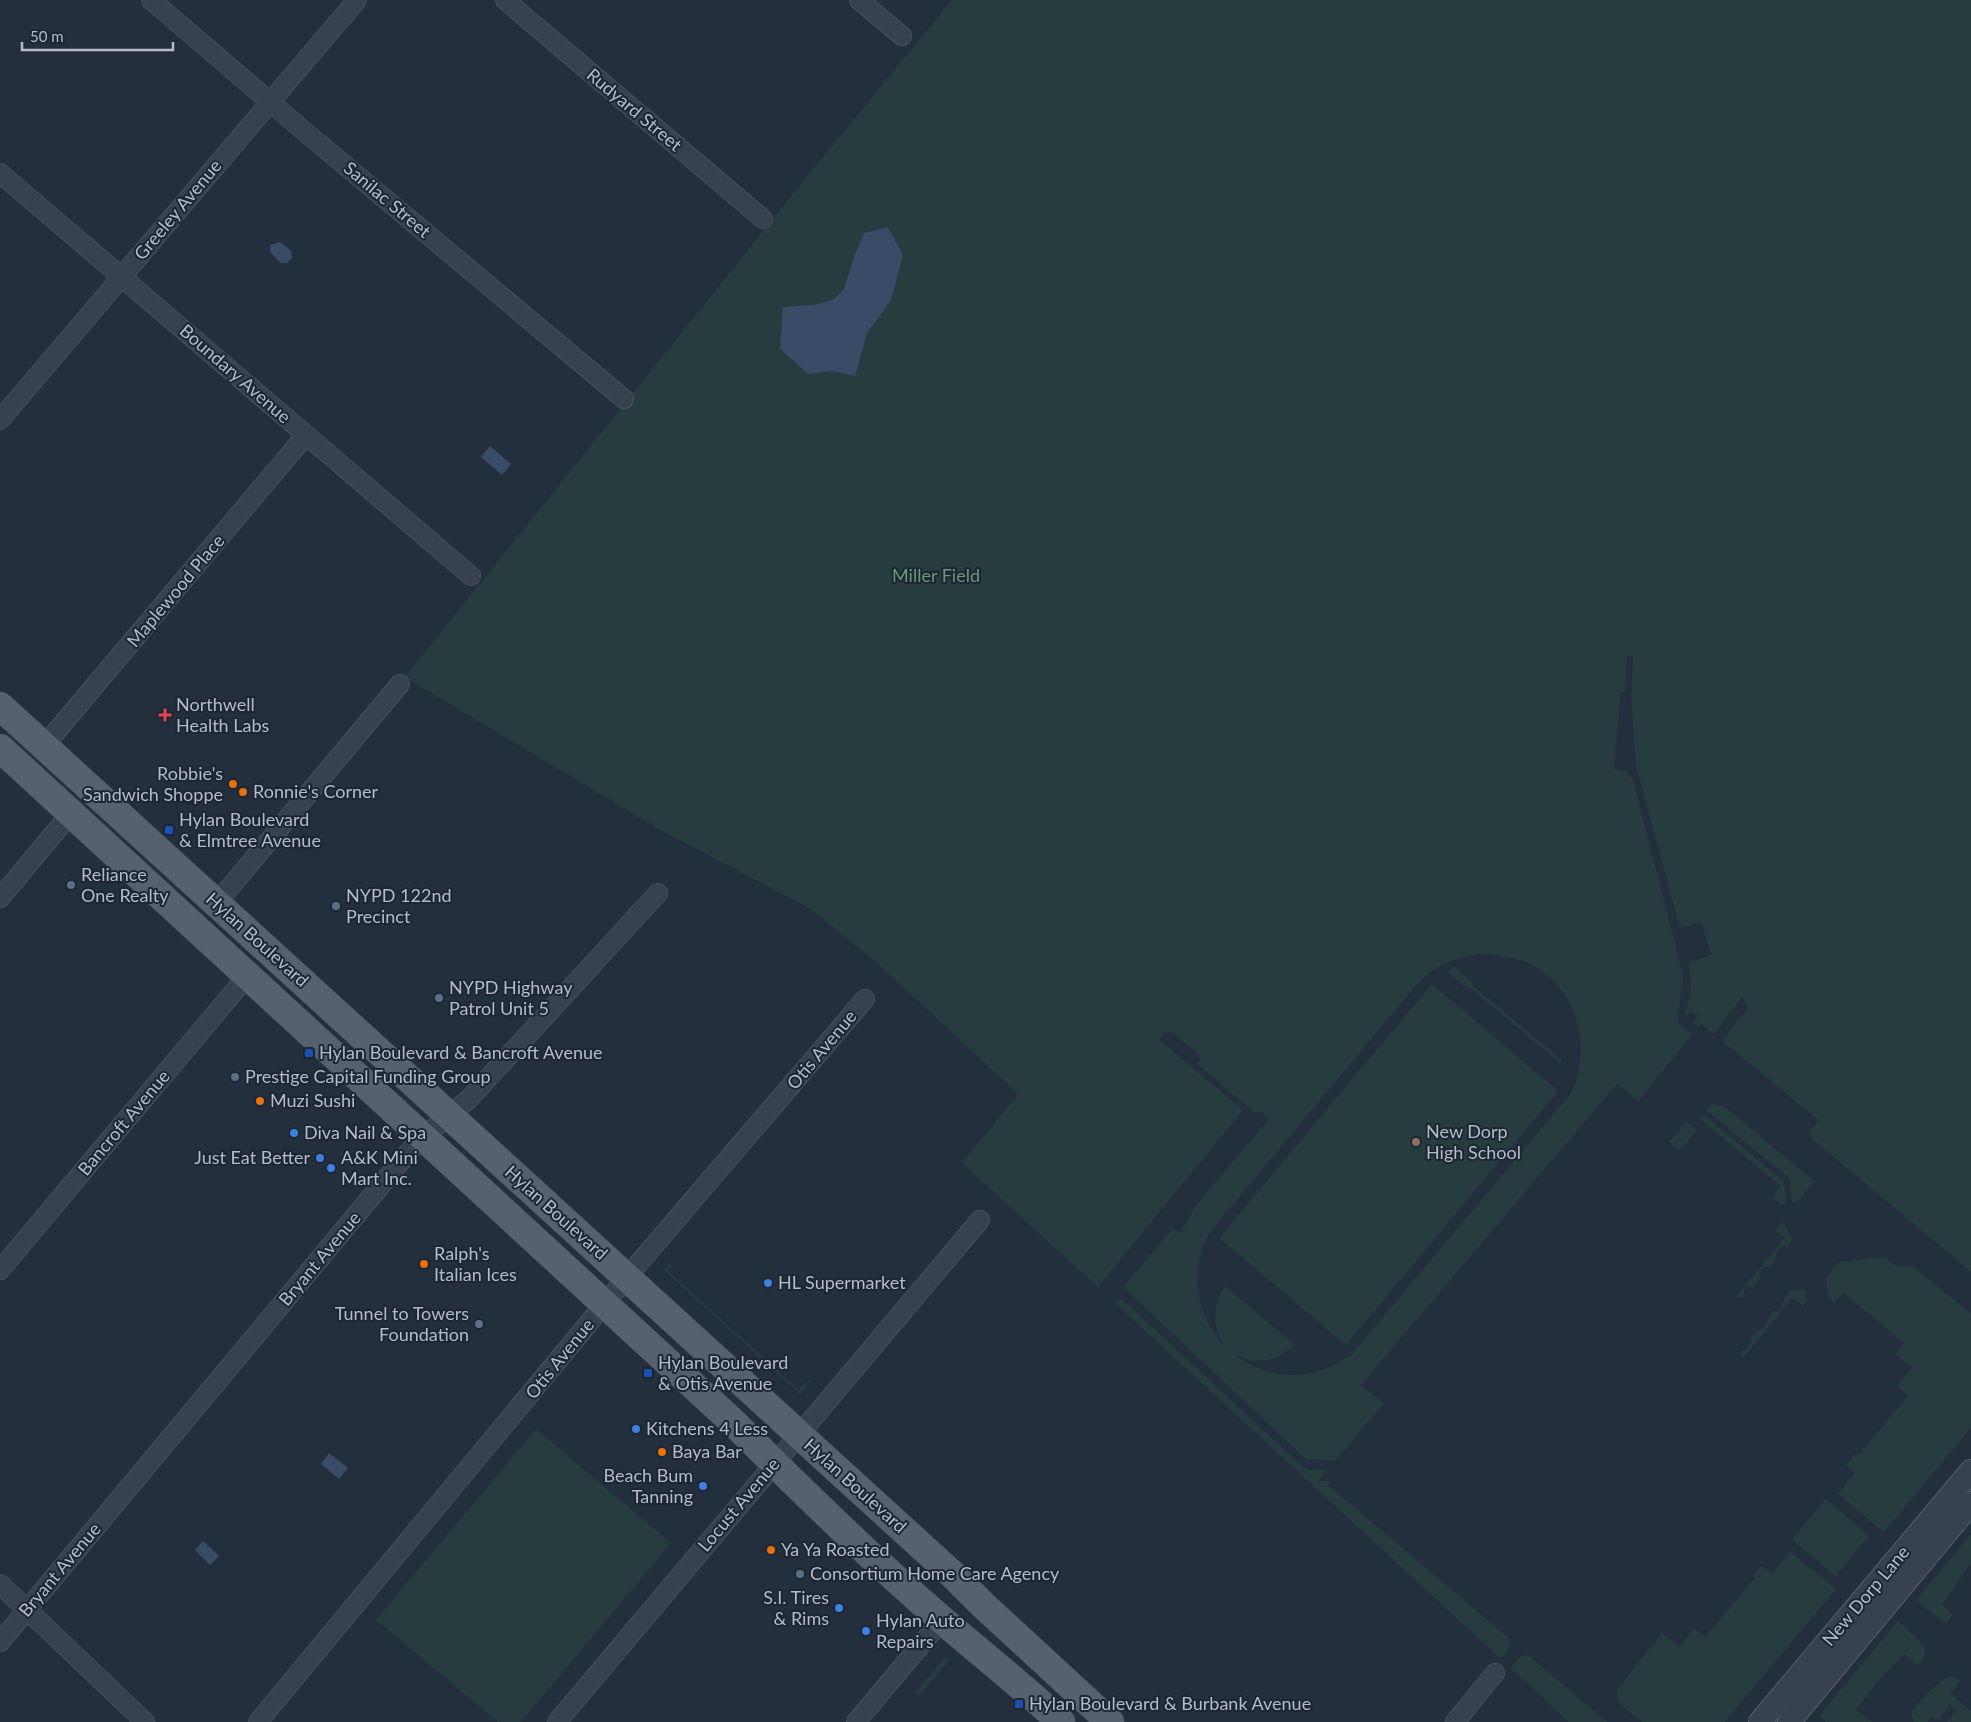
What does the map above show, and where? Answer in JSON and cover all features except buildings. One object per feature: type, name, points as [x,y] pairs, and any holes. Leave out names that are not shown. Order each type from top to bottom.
[{"type":"main road","name":"Hylan Boulevard","points":[[0,706],[627,1277],[1110,1722]]},
{"type":"main road","name":"Hylan Boulevard","points":[[0,748],[735,1424],[819,1508],[942,1620],[1033,1696],[1061,1722]]},
{"type":"main road","points":[[322,1043],[342,1018]]},
{"type":"main road","points":[[942,1620],[967,1589]]},
{"type":"street","name":"Sanilac Street","points":[[151,0],[624,398]]},
{"type":"street","name":"Greeley Avenue","points":[[0,420],[357,0]]},
{"type":"street","name":"Rudyard Street","points":[[505,0],[763,219]]},
{"type":"street","points":[[860,0],[902,36]]},
{"type":"street","name":"Boundary Avenue","points":[[0,173],[471,576]]},
{"type":"street","name":"Maplewood Place","points":[[44,746],[306,435]]},
{"type":"street","points":[[216,904],[400,684]]},
{"type":"street","points":[[0,898],[71,813]]},
{"type":"street","name":"Bryant Avenue","points":[[0,1642],[423,1137],[469,1099],[658,893]]},
{"type":"street","name":"Bancroft Avenue","points":[[0,1270],[248,975]]},
{"type":"street","name":"Otis Avenue","points":[[258,1722],[627,1277],[865,999]]},
{"type":"street","name":"Locust Avenue","points":[[557,1722],[980,1220]]},
{"type":"street","name":"New Dorp Lane","points":[[1760,1722],[1971,1471]]},
{"type":"street","name":"New Dorp Lane","points":[[1789,1722],[1971,1503]]},
{"type":"street","points":[[0,1584],[145,1722]]},
{"type":"street","points":[[856,1722],[942,1620]]},
{"type":"street","points":[[1455,1722],[1495,1673]]},
{"type":"green space","name":"Miller Field","points":[[952,0],[1971,0],[1971,1272],[1810,1137],[1810,1131],[1819,1120],[1722,1041],[1748,1008],[1742,997],[1714,1034],[1701,1024],[1698,1027],[1693,1023],[1698,1016],[1691,1011],[1685,1017],[1691,988],[1689,962],[1711,955],[1701,922],[1680,928],[1636,765],[1631,697],[1633,656],[1627,656],[1625,692],[1621,692],[1614,769],[1626,771],[1633,780],[1683,979],[1678,1023],[1692,1035],[1638,1101],[1617,1084],[1361,1385],[1384,1403],[1335,1461],[1306,1459],[1123,1287],[1173,1228],[1180,1233],[1196,1205],[1269,1119],[1262,1112],[1255,1113],[1197,1064],[1200,1060],[1199,1054],[1172,1032],[1165,1032],[1159,1040],[1243,1110],[1098,1287],[962,1163],[1018,1094],[875,961],[809,908],[657,828],[405,677],[804,180]],"holes":[[[1483,954],[1512,958],[1528,963],[1545,973],[1569,1002],[1576,1019],[1580,1038],[1580,1057],[1571,1093],[1352,1354],[1320,1371],[1288,1375],[1257,1368],[1231,1352],[1211,1329],[1200,1300],[1198,1267],[1209,1233],[1419,982],[1433,970],[1448,962]]]},
{"type":"green space","points":[[1454,966],[1472,982],[1471,984],[1562,1060],[1560,1063],[1469,987],[1467,988],[1448,973]]},
{"type":"green space","points":[[1432,984],[1558,1091],[1346,1345],[1219,1238]]},
{"type":"green space","points":[[1713,1104],[1725,1107],[1814,1181],[1797,1202],[1792,1203],[1790,1179],[1706,1110]]},
{"type":"green space","points":[[1703,1114],[1784,1182],[1786,1203],[1781,1204],[1772,1197],[1781,1186],[1700,1119]]},
{"type":"green space","points":[[1686,1121],[1697,1130],[1680,1151],[1669,1142]]},
{"type":"green space","points":[[1782,1222],[1793,1239],[1787,1247],[1781,1246],[1776,1254],[1776,1259],[1770,1267],[1764,1267],[1759,1273],[1760,1279],[1753,1287],[1748,1286],[1743,1292],[1744,1297],[1735,1298],[1785,1238],[1775,1230]]},
{"type":"green space","points":[[1885,1257],[1897,1267],[1913,1266],[1971,1314],[1971,1428],[1884,1532],[1838,1494],[1855,1473],[1846,1465],[1856,1453],[1858,1455],[1908,1396],[1897,1386],[1912,1368],[1895,1354],[1904,1343],[1844,1293],[1834,1303],[1828,1297],[1826,1279],[1839,1262]]},
{"type":"green space","points":[[670,1263],[672,1265],[668,1271],[799,1390],[809,1380],[811,1381],[800,1394],[664,1270]]},
{"type":"green space","points":[[1225,1286],[1295,1345],[1277,1357],[1260,1361],[1244,1358],[1230,1351],[1221,1339],[1216,1323],[1217,1305]]},
{"type":"green space","points":[[1806,1290],[1807,1301],[1803,1306],[1792,1298],[1742,1359],[1741,1351],[1746,1349],[1751,1343],[1750,1339],[1757,1331],[1763,1328],[1773,1311],[1778,1311],[1790,1291]]},
{"type":"green space","points":[[1120,1299],[1303,1467],[1308,1470],[1327,1470],[1318,1481],[1330,1481],[1328,1485],[1511,1640],[1504,1654],[1500,1658],[1115,1303]]},
{"type":"green space","points":[[536,1429],[671,1543],[521,1722],[498,1722],[376,1620]]},
{"type":"green space","points":[[1826,1499],[1869,1536],[1835,1576],[1792,1539]]},
{"type":"green space","points":[[1971,1534],[1971,1563],[1942,1605],[1952,1614],[1948,1622],[1943,1622],[1916,1600]]},
{"type":"green space","points":[[1790,1552],[1836,1589],[1725,1722],[1642,1722],[1624,1708],[1618,1699],[1618,1688],[1662,1633],[1679,1647],[1694,1628],[1705,1637],[1755,1578],[1753,1576],[1761,1566],[1772,1574]]},
{"type":"green space","points":[[1898,1621],[1924,1645],[1925,1653],[1922,1660],[1915,1664],[1905,1654],[1876,1683],[1856,1710],[1872,1722],[1826,1722],[1819,1716]]},
{"type":"green space","points":[[1528,1655],[1607,1722],[1569,1722],[1511,1668],[1520,1656]]},
{"type":"green space","points":[[946,1656],[950,1659],[920,1695],[917,1695],[915,1693]]},
{"type":"green space","points":[[1951,1676],[1960,1680],[1951,1694],[1971,1711],[1971,1722],[1947,1722],[1956,1711],[1950,1705],[1937,1721],[1932,1717],[1927,1722],[1914,1722],[1911,1715],[1917,1705],[1934,1687]]},
{"type":"water","points":[[888,227],[903,255],[891,300],[867,333],[855,376],[833,371],[808,374],[780,349],[783,307],[814,305],[833,300],[844,289],[864,233]]},
{"type":"water","points":[[280,242],[291,251],[292,258],[287,263],[281,263],[270,252],[270,245]]},
{"type":"water","points":[[490,446],[511,464],[502,475],[481,457]]},
{"type":"water","points":[[329,1453],[348,1468],[339,1479],[321,1464]]},
{"type":"water","points":[[203,1541],[219,1556],[210,1565],[195,1550]]},
{"type":"place","name":"Northwell Health Labs","points":[[165,715]]},
{"type":"place","name":"Robbie's Sandwich Shoppe","points":[[233,784]]},
{"type":"place","name":"Ronnie's Corner","points":[[243,792]]},
{"type":"place","name":"Hylan Boulevard & Elmtree Avenue","points":[[169,830]]},
{"type":"place","name":"Reliance One Realty","points":[[71,885]]},
{"type":"place","name":"NYPD 122nd Precinct","points":[[336,906]]},
{"type":"place","name":"NYPD Highway Patrol Unit 5","points":[[439,998]]},
{"type":"place","name":"Hylan Boulevard & Bancroft Avenue","points":[[309,1053]]},
{"type":"place","name":"Prestige Capital Funding Group","points":[[235,1077]]},
{"type":"place","name":"Muzi Sushi","points":[[260,1101]]},
{"type":"place","name":"Diva Nail & Spa","points":[[294,1133]]},
{"type":"place","name":"New Dorp High School","points":[[1416,1142]]},
{"type":"place","name":"Just Eat Better","points":[[320,1158]]},
{"type":"place","name":"A&K Mini Mart Inc.","points":[[331,1168]]},
{"type":"place","name":"Ralph's Italian Ices","points":[[424,1264]]},
{"type":"place","name":"HL Supermarket","points":[[768,1283]]},
{"type":"place","name":"Tunnel to Towers Foundation","points":[[479,1324]]},
{"type":"place","name":"Hylan Boulevard & Otis Avenue","points":[[648,1373]]},
{"type":"place","name":"Kitchens 4 Less","points":[[636,1429]]},
{"type":"place","name":"Baya Bar","points":[[662,1452]]},
{"type":"place","name":"Beach Bum Tanning","points":[[703,1486]]},
{"type":"place","name":"Ya Ya Roasted","points":[[771,1550]]},
{"type":"place","name":"Consortium Home Care Agency","points":[[800,1574]]},
{"type":"place","name":"S.I. Tires & Rims","points":[[839,1608]]},
{"type":"place","name":"Hylan Auto Repairs","points":[[866,1631]]},
{"type":"place","name":"Hylan Boulevard & Burbank Avenue","points":[[1019,1704]]}]
